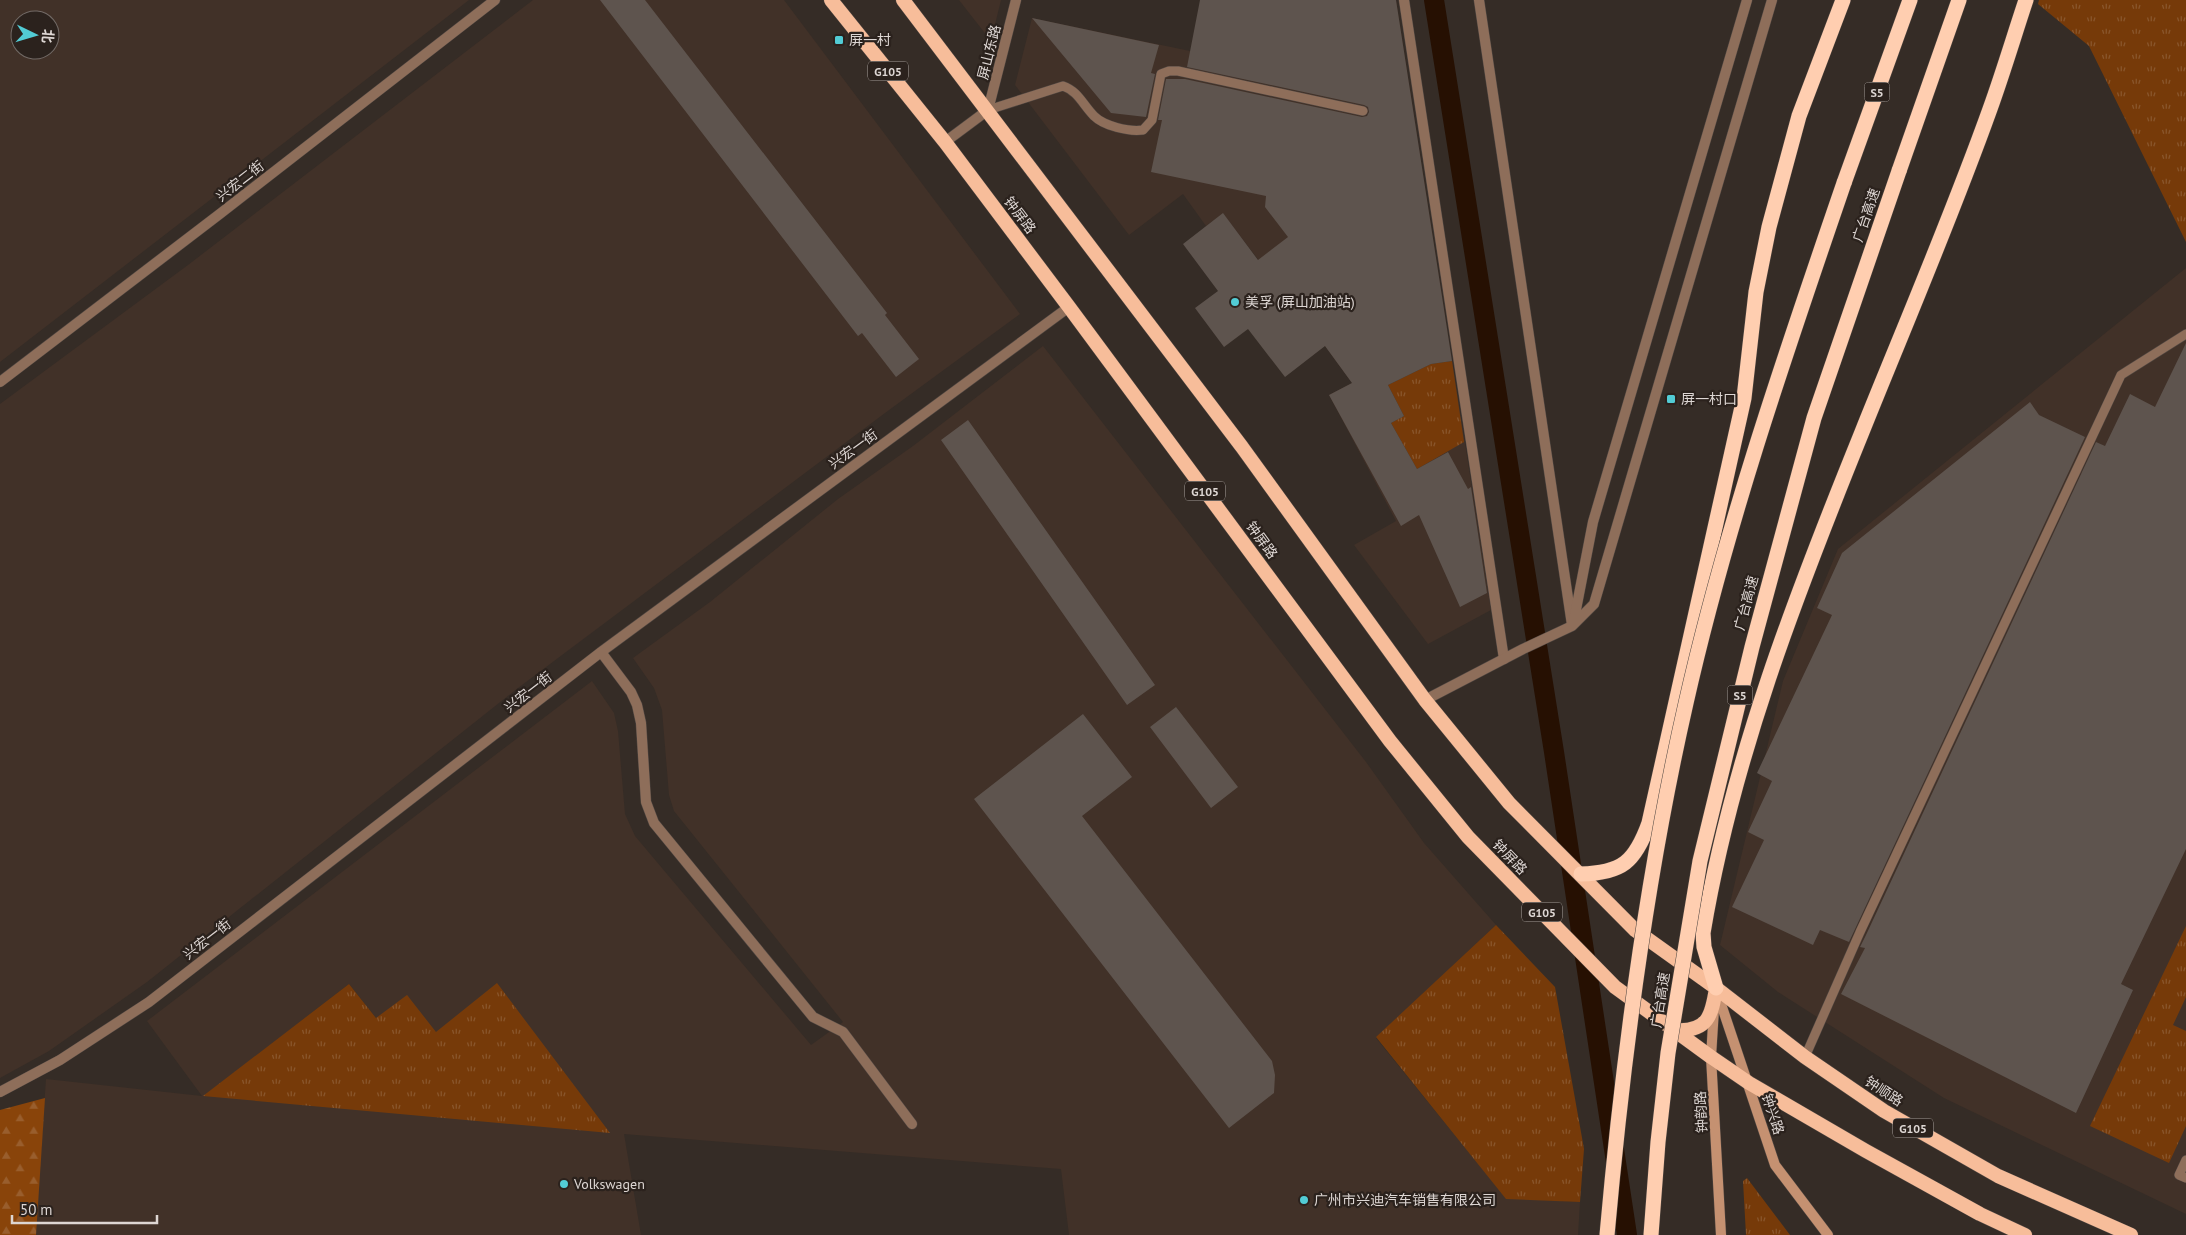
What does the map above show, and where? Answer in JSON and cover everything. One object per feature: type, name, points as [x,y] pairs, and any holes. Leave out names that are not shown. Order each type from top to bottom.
[{"type":"highway","name":"钟屏路","points":[[832,0],[945,142],[1390,741],[1468,837],[1616,987],[1711,1057]]},
{"type":"highway","name":"G105","points":[[903,0],[1242,446],[1425,700],[1509,803],[1635,930],[1716,988]]},
{"type":"highway","points":[[1581,874],[1603,873],[1632,858],[1642,842],[1649,823],[1744,398],[1756,292],[1769,227],[1798,116],[1843,0]]},
{"type":"highway","name":"广台高速","points":[[1607,1235],[1638,959],[1651,878],[1686,703],[1751,457],[1815,266],[1910,0]]},
{"type":"highway","name":"广台高速","points":[[1651,1235],[1658,1142],[1668,1053],[1690,917],[1700,861],[1752,647],[1814,418],[1959,0]]},
{"type":"highway","points":[[1676,1030],[1692,1029],[1706,1022],[1712,1009],[1716,988],[1704,947],[1703,933],[1721,836],[1748,738],[1764,688],[1826,520],[1991,108],[2026,0]]},
{"type":"highway","name":"钟顺路","points":[[1716,988],[1805,1057],[1884,1111],[1998,1176],[2131,1235]]},
{"type":"highway","name":"G105","points":[[1711,1057],[1749,1083],[1866,1151],[1980,1214],[2024,1235]]},
{"type":"main road","name":"钟韵路","points":[[1716,988],[1711,1057],[1721,1235]]},
{"type":"main road","name":"钟兴路","points":[[1716,988],[1775,1165],[1828,1235]]},
{"type":"street","name":"兴宏二街","points":[[0,382],[222,213],[495,0]]},
{"type":"street","name":"屏山东路","points":[[988,110],[1016,0]]},
{"type":"street","points":[[1404,0],[1504,658]]},
{"type":"street","points":[[1478,0],[1572,626]]},
{"type":"street","points":[[1572,626],[1593,522],[1747,0]]},
{"type":"street","points":[[1425,700],[1504,658],[1572,626],[1594,604],[1772,0]]},
{"type":"street","points":[[945,142],[988,110]]},
{"type":"street","name":"兴宏一街","points":[[0,1092],[60,1060],[149,1002],[601,652],[1069,307]]},
{"type":"street","points":[[601,652],[631,692],[637,705],[641,723],[646,802],[654,823],[813,1017],[843,1032],[912,1124]]},
{"type":"lane","points":[[988,110],[1063,86],[1073,89],[1095,117],[1106,124],[1137,131],[1143,130],[1152,120],[1162,74],[1169,70],[1363,111]]},
{"type":"lane","points":[[1805,1057],[1864,923],[2121,376],[2186,334]]},
{"type":"lane","points":[[2186,1160],[2179,1175],[2186,1178]]},
{"type":"shaded area","points":[[0,0],[469,0],[0,362]]},
{"type":"shaded area","points":[[533,0],[784,0],[1020,314],[518,688],[147,982],[49,1051],[0,1078],[0,404],[188,265]]},
{"type":"shaded area","points":[[959,0],[1001,0],[991,41]]},
{"type":"shaded area","points":[[1396,0],[1491,610],[1428,644],[1354,545],[1396,521],[1329,395],[1352,383],[1325,346],[1223,214],[1206,226],[1183,194],[1129,235],[1015,85],[1032,18],[1190,51]]},
{"type":"shaded area","points":[[2186,268],[2186,1214],[1944,1098],[1778,992],[1720,945],[1783,681],[1838,549]]},
{"type":"shaded area","points":[[1043,346],[1366,762],[1424,843],[1496,925],[1376,1038],[1506,1198],[1580,1202],[1578,1235],[1069,1235],[1061,1169],[624,1134],[641,1235],[35,1235],[46,1079],[202,1096],[147,1021],[592,681],[614,713],[618,731],[625,814],[635,836],[811,1045],[843,1022],[674,811],[669,795],[662,710],[654,688],[633,658],[710,602],[838,499],[913,446]],"holes":[[[349,984],[376,1018],[436,1032],[204,1096]]]},
{"type":"green space","points":[[2039,0],[2186,0],[2186,242],[2089,46],[2038,4]]},
{"type":"green space","points":[[1452,361],[1464,442],[1417,469],[1391,423],[1404,416],[1388,385],[1431,364]]},
{"type":"green space","points":[[1496,925],[1555,987],[1584,1149],[1580,1202],[1506,1199],[1376,1037]]},
{"type":"green space","points":[[2186,926],[2186,997],[2173,1025],[2186,1031],[2186,1126],[2169,1163],[2090,1126]]},
{"type":"green space","points":[[497,983],[610,1133],[203,1096],[349,984],[376,1018],[407,995],[436,1032]]},
{"type":"green space","points":[[45,1098],[36,1235],[0,1235],[0,1110]]},
{"type":"green space","points":[[1747,1178],[1790,1235],[1746,1235],[1743,1181]]},
{"type":"building","points":[[600,0],[645,0],[887,313],[885,315],[919,359],[896,377],[862,333],[858,336]]},
{"type":"building","points":[[1200,0],[1396,0],[1452,361],[1431,364],[1388,385],[1404,416],[1391,423],[1417,469],[1448,452],[1468,489],[1471,487],[1487,593],[1460,607],[1419,515],[1401,526],[1329,395],[1352,383],[1325,346],[1285,377],[1248,329],[1224,347],[1195,308],[1218,291],[1183,244],[1223,213],[1258,260],[1288,237],[1265,207],[1266,196],[1151,172],[1162,120],[1158,120],[1166,79],[1185,79],[1362,117],[1367,116],[1369,112],[1368,107],[1364,105],[1187,67]]},
{"type":"building","points":[[1032,18],[1159,45],[1151,73],[1155,74],[1146,117],[1111,113]]},
{"type":"building","points":[[2186,343],[2186,849],[2121,984],[2133,990],[2076,1113],[1841,994],[1865,948],[1860,947],[2096,442],[2105,446],[2130,394],[2155,407]]},
{"type":"building","points":[[2030,402],[2039,415],[2085,437],[1849,942],[1820,930],[1813,945],[1732,907],[1764,840],[1748,832],[1772,781],[1757,773],[1832,615],[1817,608],[1842,553]]},
{"type":"building","points":[[968,420],[1155,685],[1127,705],[941,440]]},
{"type":"building","points":[[1176,707],[1238,787],[1211,808],[1150,727]]},
{"type":"building","points":[[1083,714],[1132,777],[1082,816],[1272,1061],[1275,1075],[1274,1093],[1229,1128],[974,799]]},
{"type":"waterway","points":[[1434,0],[1554,752],[1627,1235]]},
{"type":"place","name":"屏一村","points":[[839,40]]},
{"type":"place","name":"美孚 (屏山加油站)","points":[[1235,302]]},
{"type":"place","name":"屏一村口","points":[[1671,399]]},
{"type":"place","name":"Volkswagen","points":[[564,1184]]},
{"type":"place","name":"广州市兴迪汽车销售有限公司","points":[[1304,1200]]}]
